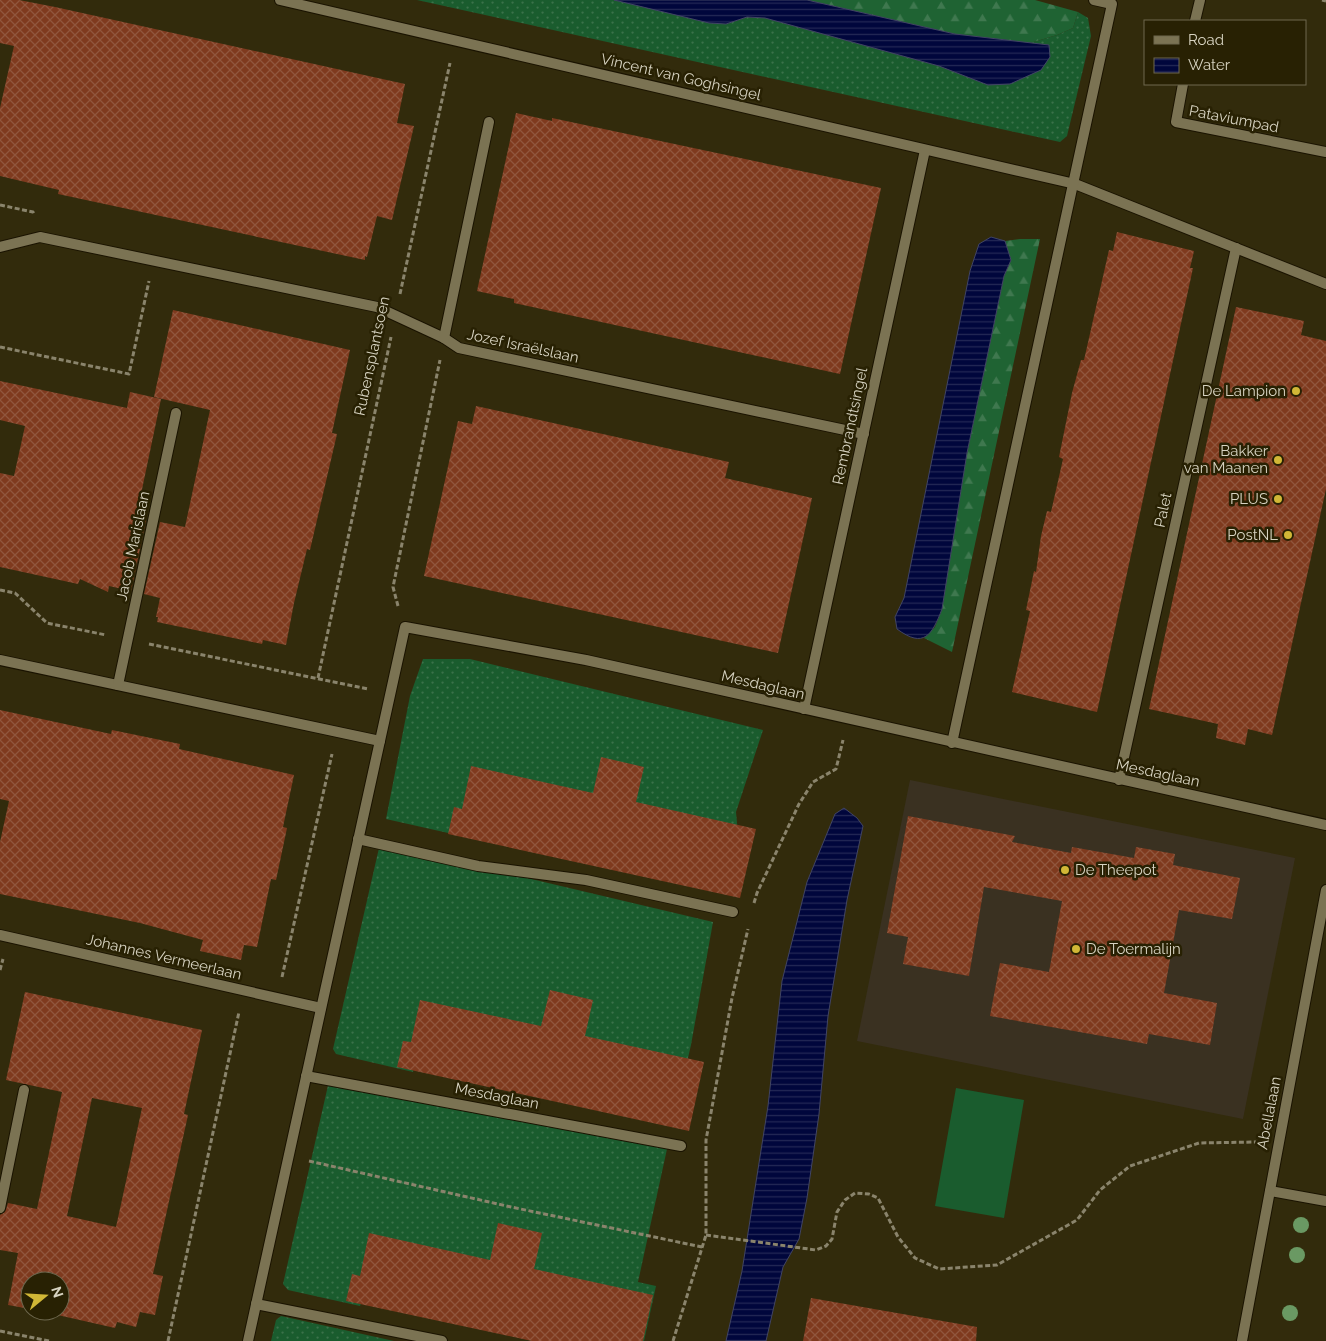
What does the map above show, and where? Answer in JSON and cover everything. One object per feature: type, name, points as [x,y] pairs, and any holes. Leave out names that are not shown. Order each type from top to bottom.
[{"type":"street","name":"Vincent van Goghsingel","points":[[280,0],[1075,184],[1326,284]]},
{"type":"street","points":[[952,743],[1075,184],[1112,4],[1094,0]]},
{"type":"street","points":[[1196,20],[1200,0]]},
{"type":"street","name":"Pataviumpad","points":[[1183,85],[1176,122],[1326,152]]},
{"type":"street","points":[[444,338],[489,122]]},
{"type":"street","name":"Rembrandtsingel","points":[[804,709],[925,150]]},
{"type":"street","name":"Jozef Israëlslaan","points":[[0,247],[40,238],[377,307],[444,338],[459,348],[864,434]]},
{"type":"street","name":"Palet","points":[[1119,780],[1236,248]]},
{"type":"street","name":"Jacob Marislaan","points":[[118,685],[176,413]]},
{"type":"street","points":[[248,1341],[405,627]]},
{"type":"street","name":"Mesdaglaan","points":[[405,627],[586,660],[1326,825]]},
{"type":"street","points":[[0,660],[380,741]]},
{"type":"street","points":[[358,839],[478,866],[586,880],[732,912]]},
{"type":"street","name":"Abellalaan","points":[[1242,1341],[1326,890]]},
{"type":"street","name":"Johannes Vermeerlaan","points":[[0,934],[321,1008]]},
{"type":"street","name":"Mesdaglaan","points":[[306,1076],[681,1146]]},
{"type":"street","points":[[0,1208],[24,1090]]},
{"type":"street","points":[[1270,1191],[1326,1201]]},
{"type":"street","points":[[256,1304],[442,1341]]},
{"type":"path","points":[[1322,0],[1326,1]]},
{"type":"path","name":"Rubensplantsoen","points":[[318,678],[455,40]]},
{"type":"path","points":[[0,347],[129,374],[153,261]]},
{"type":"path","points":[[405,627],[393,587],[444,338]]},
{"type":"path","points":[[0,590],[14,593],[47,623],[390,694]]},
{"type":"path","points":[[752,912],[756,893],[799,804],[813,782],[836,769],[849,719]]},
{"type":"path","points":[[278,999],[337,731]]},
{"type":"path","points":[[673,1341],[706,1235],[706,1140],[732,998],[750,922]]},
{"type":"path","points":[[168,1341],[244,991]]},
{"type":"path","points":[[706,1235],[816,1250],[826,1246],[832,1239],[837,1212],[845,1200],[855,1193],[869,1194],[878,1198],[898,1237],[915,1258],[938,1269],[997,1265],[1077,1220],[1100,1190],[1130,1166],[1166,1152],[1199,1143],[1228,1141],[1261,1142],[1278,1146]]},
{"type":"path","points":[[289,1156],[511,1207],[702,1247]]},
{"type":"path","points":[[0,1331],[49,1341]]},
{"type":"shaded area","name":"De Toermalijn","points":[[910,780],[1295,858],[1243,1119],[857,1041]]},
{"type":"green space","points":[[417,0],[614,0],[726,24],[747,17],[765,18],[939,66],[988,85],[1049,45],[1030,43],[1073,28],[1078,12],[1088,18],[1091,36],[1067,136],[1060,142]]},
{"type":"green space","points":[[807,0],[1035,0],[1078,12],[1073,28],[1030,43],[955,34]]},
{"type":"green space","points":[[1040,239],[952,652],[924,638],[935,627],[942,609],[967,453],[1004,276],[1011,260],[1005,241]]},
{"type":"green space","points":[[423,659],[470,659],[763,730],[736,812],[743,887],[467,825],[466,837],[386,819],[410,696]]},
{"type":"green space","points":[[387,845],[713,922],[691,1045],[674,1118],[415,1061],[413,1072],[336,1054],[333,1049],[379,848]]},
{"type":"green space","points":[[336,1078],[667,1149],[638,1282],[656,1286],[644,1341],[575,1341],[365,1293],[360,1306],[288,1290],[283,1284],[329,1081]]},
{"type":"green space","points":[[956,1088],[1024,1100],[1004,1218],[935,1206]]},
{"type":"green space","points":[[281,1316],[394,1341],[271,1341],[276,1320]]},
{"type":"water","points":[[614,0],[807,0],[955,34],[1049,45],[1050,57],[1041,70],[1010,84],[988,85],[939,66],[765,18],[747,17],[726,24],[709,23]]},
{"type":"water","points":[[991,237],[1005,241],[1011,260],[1004,276],[967,453],[942,609],[935,626],[930,632],[926,636],[914,638],[897,629],[895,617],[904,598],[970,271],[979,244]]},
{"type":"water","points":[[844,808],[857,818],[863,826],[847,900],[828,1016],[819,1114],[799,1239],[783,1267],[766,1341],[726,1341],[742,1271],[768,1106],[782,981],[807,882],[835,814]]},
{"type":"building","points":[[0,0],[19,0],[55,7],[405,84],[397,123],[414,126],[392,220],[377,216],[365,260],[58,194],[59,190],[0,176],[0,108],[14,46],[0,43]]},
{"type":"building","points":[[516,113],[552,121],[552,118],[881,188],[840,374],[514,303],[514,299],[477,291]]},
{"type":"building","points":[[1117,232],[1194,251],[1190,268],[1193,268],[1097,712],[1012,692],[1030,611],[1026,610],[1034,571],[1036,572],[1041,536],[1047,511],[1051,512],[1063,459],[1059,457],[1072,393],[1081,360],[1084,360],[1109,250],[1113,251]]},
{"type":"building","points":[[1236,307],[1304,321],[1301,335],[1326,341],[1326,489],[1272,735],[1248,729],[1245,745],[1216,738],[1218,724],[1149,709]]},
{"type":"building","points":[[173,310],[350,350],[332,433],[337,434],[310,550],[307,549],[286,645],[263,640],[262,644],[157,622],[158,617],[156,617],[160,598],[144,594],[160,522],[185,527],[210,410],[154,397]]},
{"type":"building","points":[[0,381],[127,408],[130,392],[161,399],[136,518],[146,520],[131,591],[109,586],[108,592],[80,579],[78,584],[0,567],[0,473],[14,476],[25,426],[0,420]]},
{"type":"building","points":[[476,406],[729,462],[725,478],[812,498],[778,653],[424,576],[458,421],[472,424]]},
{"type":"building","points":[[0,710],[111,734],[112,730],[180,744],[179,749],[294,775],[283,827],[287,828],[276,880],[271,879],[257,947],[244,945],[241,960],[200,951],[203,940],[140,923],[0,894],[0,842],[9,801],[0,799]]},
{"type":"building","points":[[601,757],[644,767],[636,802],[756,829],[740,898],[448,834],[454,807],[462,809],[471,766],[593,793]]},
{"type":"building","points":[[908,816],[1015,836],[1012,842],[1071,853],[1072,847],[1134,858],[1136,847],[1175,854],[1173,865],[1240,878],[1232,919],[1179,910],[1164,993],[1217,1003],[1210,1045],[1149,1034],[1147,1044],[990,1016],[1000,963],[1049,972],[1062,901],[984,887],[969,976],[903,964],[908,937],[887,933]]},
{"type":"building","points":[[550,990],[593,1000],[585,1036],[704,1062],[689,1131],[397,1067],[403,1041],[411,1042],[420,1000],[541,1026]]},
{"type":"building","points":[[25,992],[202,1030],[184,1114],[188,1115],[153,1274],[163,1276],[155,1315],[140,1312],[136,1327],[117,1322],[115,1328],[70,1318],[70,1271],[20,1271],[20,1307],[8,1305],[18,1253],[0,1250],[0,1215],[5,1212],[8,1203],[37,1209],[62,1092],[6,1080]],"holes":[[[92,1098],[142,1108],[116,1227],[67,1216]]]},
{"type":"building","points":[[498,1223],[542,1233],[534,1269],[653,1295],[643,1341],[532,1341],[346,1301],[352,1274],[360,1276],[369,1233],[490,1260]]},
{"type":"building","points":[[811,1298],[977,1327],[976,1341],[803,1341]]},
{"type":"place","name":"De Lampion","points":[[1296,391]]},
{"type":"place","name":"Bakker van Maanen","points":[[1278,460]]},
{"type":"place","name":"PLUS","points":[[1278,499]]},
{"type":"place","name":"PostNL","points":[[1288,535]]},
{"type":"place","name":"De Theepot","points":[[1065,870]]},
{"type":"place","name":"De Toermalijn","points":[[1076,949]]}]
